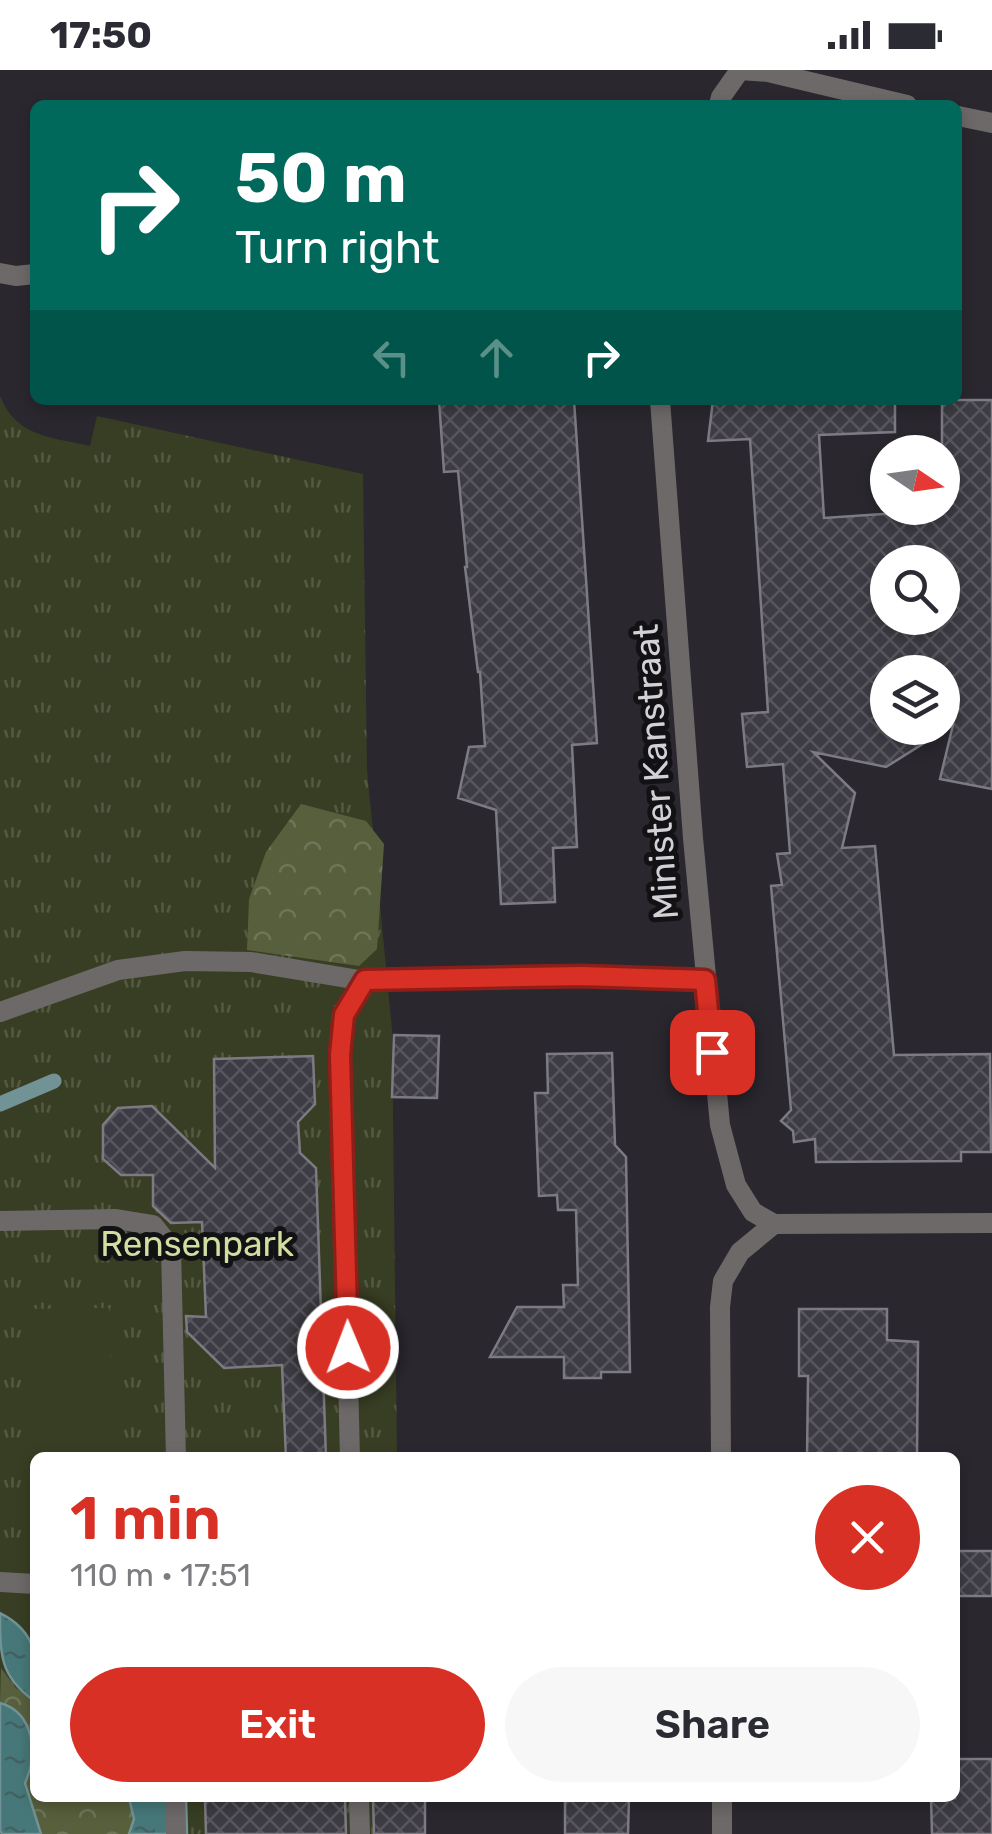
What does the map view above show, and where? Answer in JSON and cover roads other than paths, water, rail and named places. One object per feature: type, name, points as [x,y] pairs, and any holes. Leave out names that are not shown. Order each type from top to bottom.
[{"type":"street","points":[[721,100],[740,70],[768,72],[886,100]]},
{"type":"street","points":[[962,117],[992,123]]},
{"type":"street","points":[[0,272],[30,275]]},
{"type":"street","name":"Minister Kanstraat","points":[[660,405],[720,1125],[736,1185],[754,1212],[774,1224]]},
{"type":"street","points":[[0,1012],[118,970],[185,962],[250,962],[365,980],[582,976],[705,980]]},
{"type":"street","points":[[350,1452],[340,1055],[344,1015],[365,980]]},
{"type":"street","points":[[0,1221],[116,1220],[153,1225],[172,1248],[176,1452]]},
{"type":"street","points":[[722,1452],[722,1282],[740,1252],[774,1224],[992,1223]]},
{"type":"street","points":[[0,1582],[30,1584]]},
{"type":"street","points":[[175,1802],[176,1834]]},
{"type":"street","points":[[359,1802],[360,1834]]},
{"type":"street","points":[[722,1802],[722,1834]]},
{"type":"water","points":[[0,1613],[22,1629],[30,1642],[30,1698],[8,1673]]},
{"type":"water","points":[[0,1703],[12,1708],[27,1725],[30,1768],[25,1783],[41,1834],[2,1834]]},
{"type":"water","points":[[130,1802],[186,1802],[187,1834],[129,1834],[134,1819]]},
{"type":"waterway","points":[[0,1104],[54,1081]]},
{"type":"park label","name":"Rensenpark","points":[[197,1244]]}]
